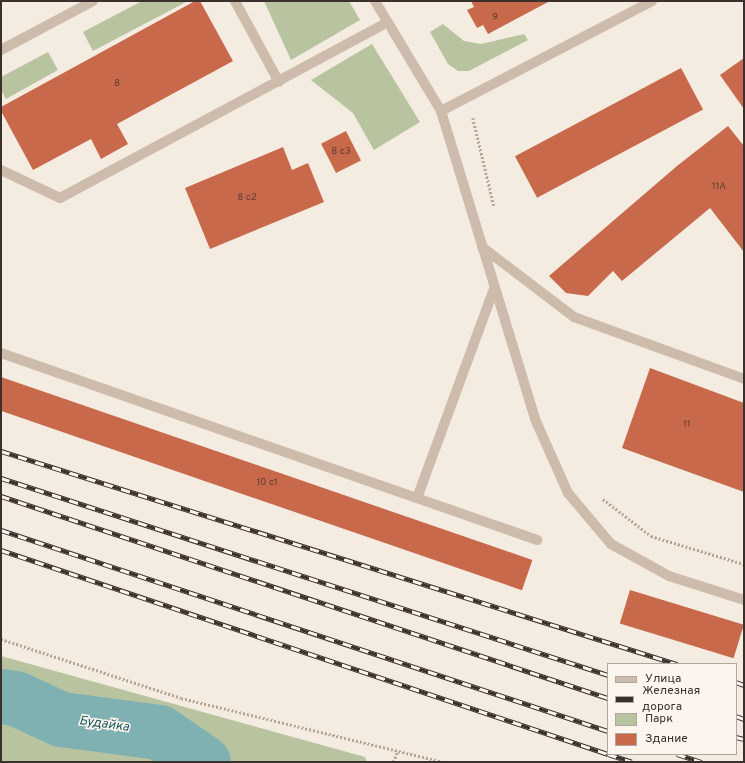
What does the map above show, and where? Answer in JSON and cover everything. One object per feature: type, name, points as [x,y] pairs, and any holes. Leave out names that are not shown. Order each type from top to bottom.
[{"type":"street","points":[[1,50],[92,1]]},
{"type":"street","points":[[235,1],[279,82]]},
{"type":"street","points":[[376,1],[441,111],[494,289],[535,419],[568,494],[611,544],[669,576],[744,600]]},
{"type":"street","points":[[441,111],[652,1]]},
{"type":"street","points":[[1,170],[60,198],[279,82],[388,22]]},
{"type":"street","points":[[482,247],[574,318],[744,379]]},
{"type":"street","points":[[417,498],[494,289]]},
{"type":"street","points":[[1,353],[537,540]]},
{"type":"path","points":[[468,97],[496,214]]},
{"type":"path","points":[[602,498],[651,536],[744,564]]},
{"type":"path","points":[[1,640],[181,698],[444,762]]},
{"type":"path","points":[[392,762],[398,751]]},
{"type":"green space","points":[[142,1],[188,1],[93,51],[83,32]]},
{"type":"green space","points":[[264,1],[349,1],[360,20],[291,60]]},
{"type":"green space","points":[[443,24],[464,41],[481,44],[524,34],[528,40],[469,71],[458,71],[448,64],[430,32]]},
{"type":"green space","points":[[372,44],[420,122],[374,150],[353,113],[311,80]]},
{"type":"green space","points":[[48,52],[58,70],[6,99],[1,90],[1,77]]},
{"type":"green space","points":[[1,656],[365,757],[367,762],[1,762]]},
{"type":"building","points":[[195,1],[200,1],[233,61],[117,124],[128,144],[101,159],[91,139],[33,170],[1,111],[1,107]]},
{"type":"building","points":[[471,1],[550,1],[488,34],[483,25],[477,28],[467,10],[474,7]]},
{"type":"building","points":[[744,58],[744,109],[720,75]]},
{"type":"building","points":[[681,68],[703,109],[537,198],[515,156]]},
{"type":"building","points":[[728,126],[744,146],[744,252],[710,208],[622,281],[613,271],[588,296],[566,293],[549,276],[677,166]]},
{"type":"building","points":[[346,131],[361,160],[336,173],[321,144]]},
{"type":"building","points":[[283,147],[292,170],[308,163],[324,202],[210,249],[185,188]]},
{"type":"building","points":[[650,368],[744,403],[744,492],[622,448]]},
{"type":"building","points":[[1,377],[532,560],[522,590],[1,411]]},
{"type":"building","points":[[630,590],[744,625],[734,658],[620,623]]},
{"type":"waterway","name":"Будайка","points":[[1,696],[15,698],[61,719],[159,732],[203,762]]},
{"type":"railway","points":[[1,451],[674,663]]},
{"type":"railway","points":[[1,478],[607,675]]},
{"type":"railway","points":[[1,496],[607,698]]},
{"type":"railway","points":[[1,530],[607,731]]},
{"type":"railway","points":[[1,550],[607,754]]},
{"type":"railway","points":[[737,682],[744,685]]},
{"type":"railway","points":[[737,716],[744,719]]},
{"type":"railway","points":[[737,737],[744,739]]},
{"type":"railway","points":[[611,755],[632,762]]},
{"type":"railway","points":[[680,755],[702,762]]}]
